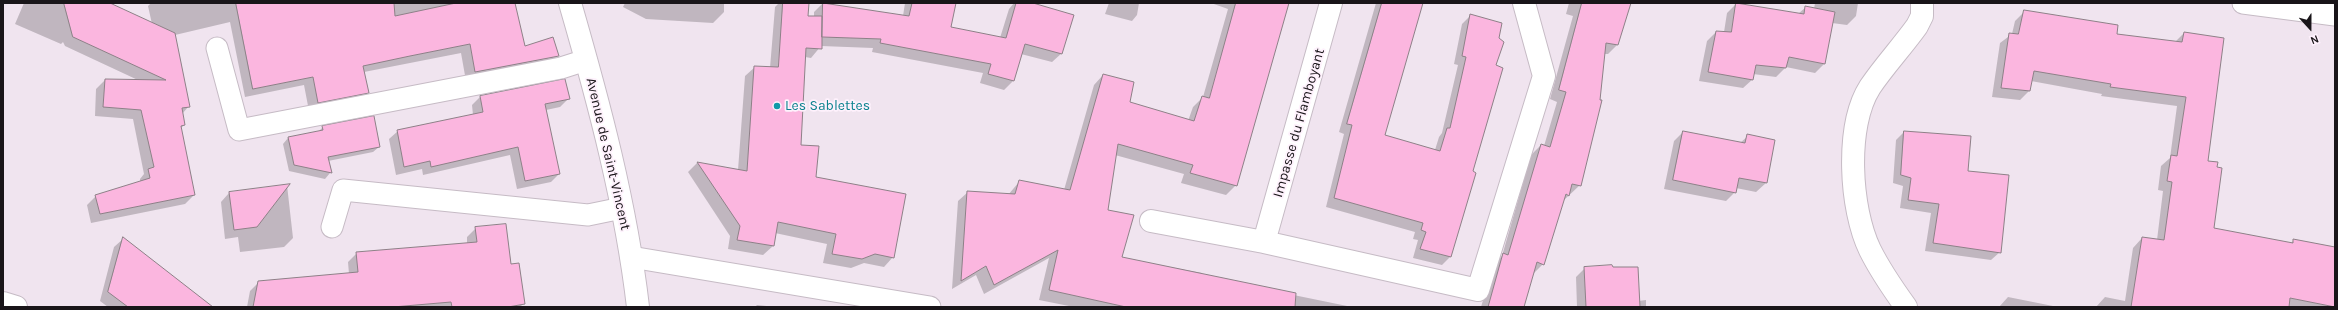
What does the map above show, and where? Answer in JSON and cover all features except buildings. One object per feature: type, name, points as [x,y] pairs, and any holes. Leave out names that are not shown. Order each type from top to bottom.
[{"type":"street","name":"Avenue de Saint-Vincent","points":[[570,3],[586,60],[622,208],[638,307]]},
{"type":"street","name":"Impasse du Flamboyant","points":[[1264,242],[1331,3]]},
{"type":"street","points":[[1151,221],[1264,242],[1378,269],[1478,290],[1544,76],[1524,3]]},
{"type":"street","points":[[1906,307],[1870,250],[1860,218],[1855,190],[1854,161],[1857,121],[1862,103],[1870,87],[1917,26],[1922,16],[1922,3]]},
{"type":"street","points":[[3,303],[16,307]]},
{"type":"lane","points":[[2243,3],[2335,15]]},
{"type":"lane","points":[[217,48],[239,130],[562,68],[586,60]]},
{"type":"lane","points":[[332,227],[343,190],[588,215],[622,208]]},
{"type":"lane","points":[[631,257],[930,307]]},
{"type":"place","name":"Les Sablettes","points":[[777,106]]}]
